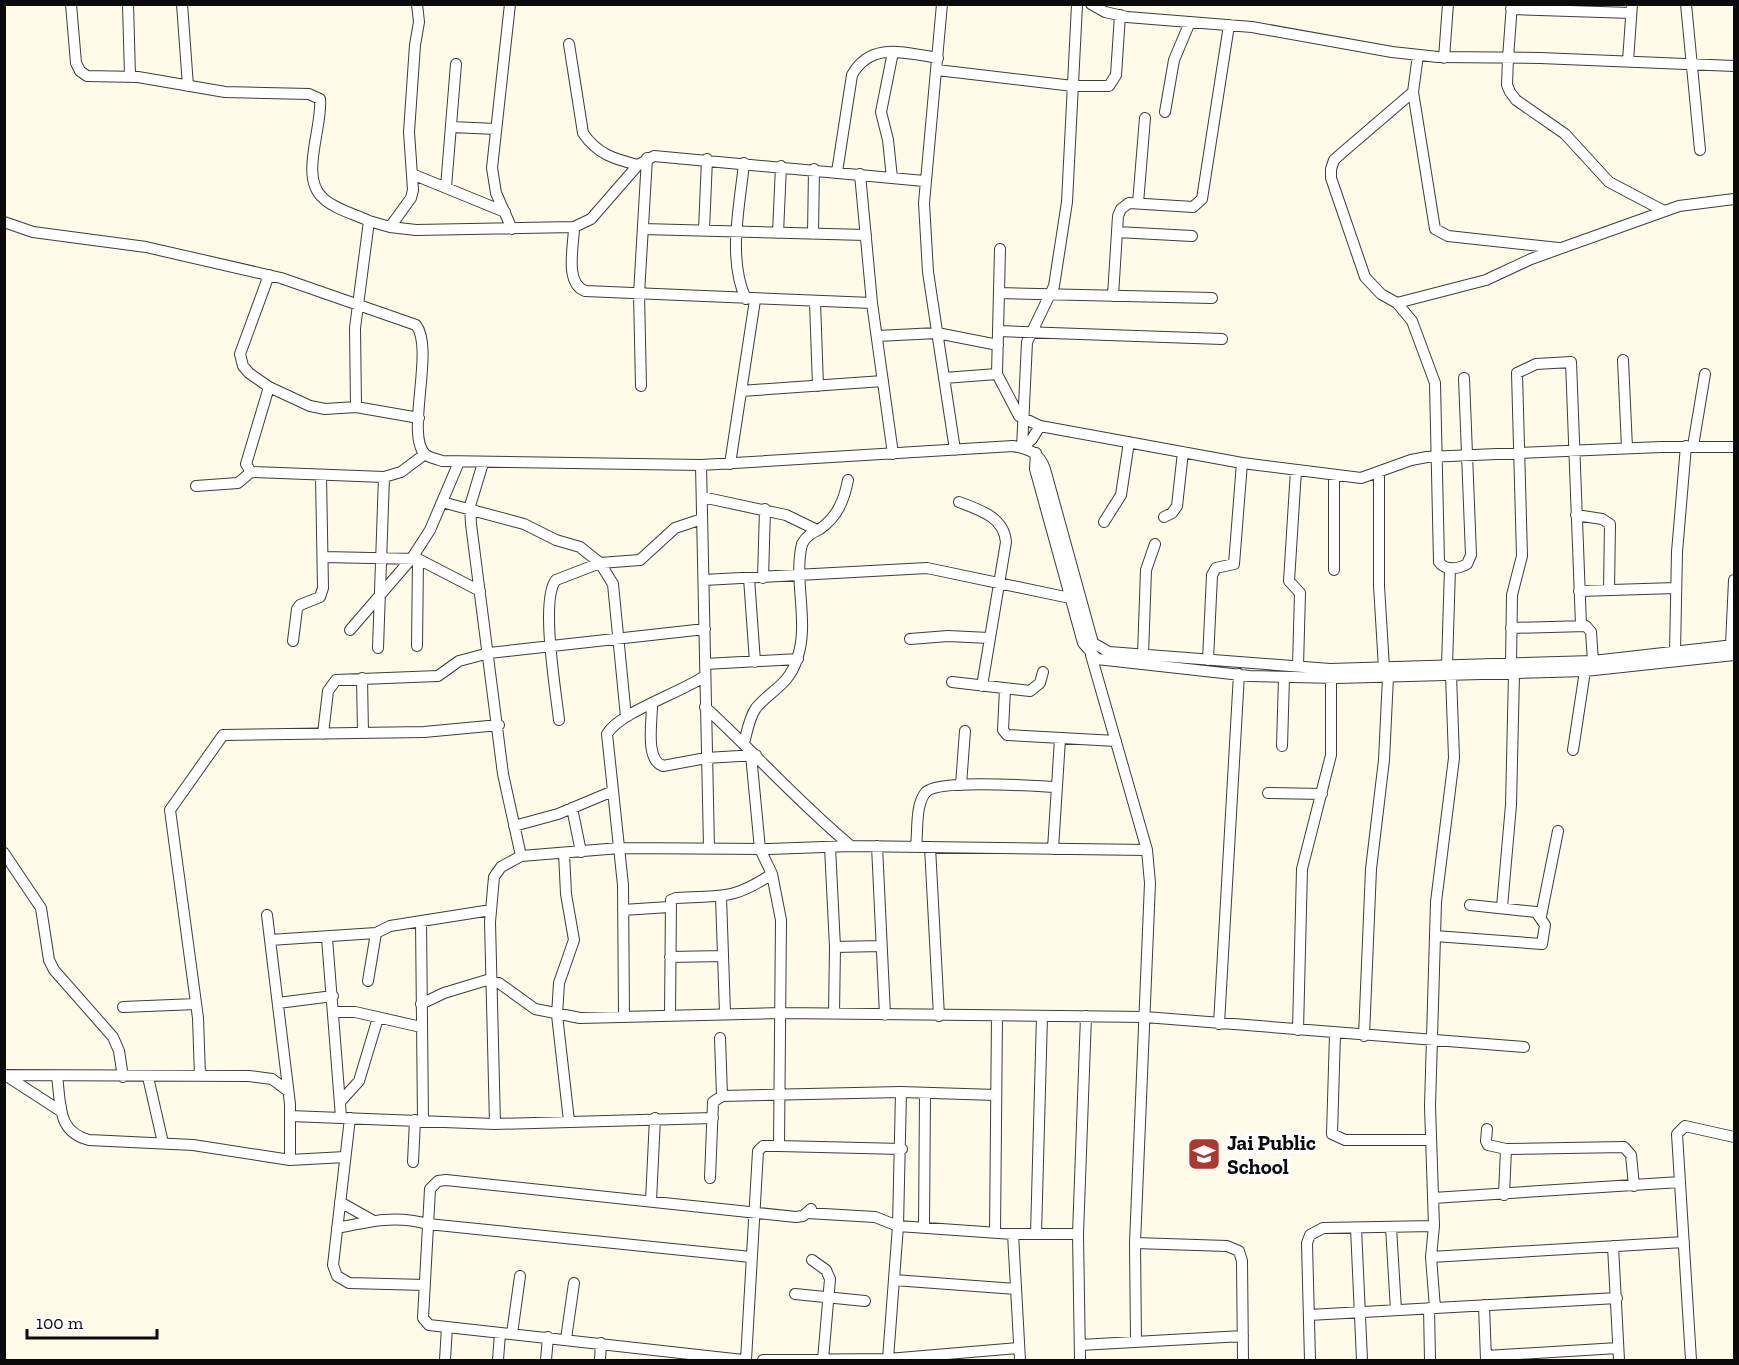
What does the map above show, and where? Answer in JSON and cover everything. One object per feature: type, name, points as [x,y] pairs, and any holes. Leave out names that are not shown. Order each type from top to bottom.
[{"type":"street","points":[[71,4],[76,63],[80,71],[94,77],[130,76],[225,92],[316,96],[320,99],[321,110],[312,165],[317,192],[331,204],[390,227],[416,231],[574,227],[591,219],[643,162]]},
{"type":"street","points":[[128,4],[130,76]]},
{"type":"street","points":[[182,4],[188,86]]},
{"type":"street","points":[[390,227],[411,198],[409,132],[419,22],[417,4]]},
{"type":"street","points":[[510,4],[492,180],[512,229]]},
{"type":"street","points":[[942,4],[924,181],[928,272],[955,450]]},
{"type":"street","points":[[1444,57],[1448,4]]},
{"type":"street","points":[[1686,4],[1700,150]]},
{"type":"street","points":[[1022,448],[1024,367],[1030,333],[1051,294],[1057,275],[1067,202],[1076,5],[1190,22],[1229,25],[1418,55],[1734,66]]},
{"type":"street","points":[[1628,62],[1631,9],[1512,7],[1507,85],[1516,100],[1565,134],[1609,182],[1664,211]]},
{"type":"street","points":[[937,70],[1073,86],[1109,86],[1113,82],[1113,11]]},
{"type":"street","points":[[1165,112],[1169,76],[1190,22]]},
{"type":"street","points":[[1113,296],[1117,232],[1121,209],[1129,203],[1193,207],[1202,199],[1229,25]]},
{"type":"street","points":[[569,44],[583,133],[603,155],[643,162],[669,156],[707,159],[924,181]]},
{"type":"street","points":[[837,172],[852,75],[858,63],[868,55],[893,52],[938,58]]},
{"type":"street","points":[[891,178],[888,140],[881,111],[893,52]]},
{"type":"street","points":[[1418,55],[1413,92],[1435,230],[1448,236],[1562,248]]},
{"type":"street","points":[[446,187],[456,64]]},
{"type":"street","points":[[1413,92],[1334,160],[1330,169],[1365,277],[1381,294],[1397,303],[1412,321],[1435,382],[1439,562],[1444,567],[1450,568],[1467,564],[1471,555],[1464,378]]},
{"type":"street","points":[[1138,203],[1144,118]]},
{"type":"street","points":[[451,127],[496,129]]},
{"type":"street","points":[[704,230],[707,159]]},
{"type":"street","points":[[641,386],[639,294],[643,229],[643,162]]},
{"type":"street","points":[[730,464],[751,299],[739,277],[738,230],[744,163]]},
{"type":"street","points":[[778,233],[781,166]]},
{"type":"street","points":[[813,234],[814,169]]},
{"type":"street","points":[[412,174],[505,212]]},
{"type":"street","points":[[860,174],[872,303],[893,454]]},
{"type":"street","points":[[1397,303],[1486,280],[1562,248],[1664,211],[1695,203],[1734,199]]},
{"type":"street","points":[[356,407],[357,306],[369,220]]},
{"type":"street","points":[[4,222],[33,232],[146,247],[269,275],[357,306],[406,320],[421,331],[419,418],[421,448],[425,454],[442,461],[701,465],[955,450],[1022,448],[1036,453],[1045,469],[1093,643],[1109,652],[1386,672],[1585,671],[1733,648]]},
{"type":"street","points":[[574,227],[572,279],[579,289],[639,294],[872,303]]},
{"type":"street","points":[[643,229],[866,235]]},
{"type":"street","points":[[1117,232],[1192,236]]},
{"type":"street","points":[[1000,249],[997,374],[1023,420],[1040,426],[1242,463],[1361,478],[1411,460],[1436,456],[1690,446],[1734,447]]},
{"type":"street","points":[[269,275],[240,354],[243,366],[249,373],[269,387],[318,409],[356,407],[419,418]]},
{"type":"street","points":[[999,293],[1212,298]]},
{"type":"street","points":[[815,302],[818,386]]},
{"type":"street","points":[[998,331],[1222,339]]},
{"type":"street","points":[[877,336],[937,333],[998,345]]},
{"type":"street","points":[[1623,360],[1627,448]]},
{"type":"street","points":[[1502,907],[1511,805],[1512,595],[1522,556],[1517,373],[1536,364],[1571,362],[1581,625]]},
{"type":"street","points":[[944,378],[997,374]]},
{"type":"street","points":[[1675,652],[1676,588],[1690,446],[1705,374]]},
{"type":"street","points":[[741,391],[883,381]]},
{"type":"street","points":[[251,472],[246,464],[269,387]]},
{"type":"street","points":[[1022,448],[1032,439],[1040,426]]},
{"type":"street","points":[[1104,522],[1121,495],[1130,442]]},
{"type":"street","points":[[1164,517],[1172,513],[1177,506],[1183,452]]},
{"type":"street","points":[[1036,453],[1035,469],[1070,598],[1083,643],[1091,655],[1147,850],[1150,883],[1135,1243],[1136,1341]]},
{"type":"street","points":[[196,486],[237,483],[251,472],[384,477],[401,472],[425,454]]},
{"type":"street","points":[[350,630],[415,559],[459,462]]},
{"type":"street","points":[[483,463],[470,510],[504,774],[521,856]]},
{"type":"street","points":[[1208,660],[1212,574],[1216,568],[1234,564],[1242,463]]},
{"type":"street","points":[[701,465],[709,849]]},
{"type":"street","points":[[1296,470],[1288,559],[1289,581],[1300,594],[1298,666]]},
{"type":"street","points":[[1364,1036],[1372,859],[1385,748],[1386,672],[1379,586],[1380,473]]},
{"type":"street","points":[[293,641],[294,616],[300,605],[320,597],[324,557],[321,476]]},
{"type":"street","points":[[1334,476],[1334,570]]},
{"type":"street","points":[[378,648],[382,594],[384,477]]},
{"type":"street","points":[[744,743],[751,717],[757,708],[786,681],[798,659],[801,628],[802,544],[805,538],[834,516],[845,493],[848,480]]},
{"type":"street","points":[[702,497],[786,514],[817,530]]},
{"type":"street","points":[[442,502],[524,524],[556,540],[580,547],[600,563],[613,584],[626,717]]},
{"type":"street","points":[[959,502],[993,517],[1005,532],[1006,542],[982,686]]},
{"type":"street","points":[[763,578],[765,509]]},
{"type":"street","points":[[1576,515],[1602,519],[1610,524],[1609,590]]},
{"type":"street","points":[[559,720],[549,608],[552,585],[556,579],[600,563],[639,560],[675,528],[702,519]]},
{"type":"street","points":[[1143,655],[1146,570],[1155,544]]},
{"type":"street","points":[[324,557],[415,559],[480,591]]},
{"type":"street","points":[[415,559],[417,646]]},
{"type":"street","points":[[704,580],[801,577],[927,568],[998,585],[1070,598]]},
{"type":"street","points":[[1430,1360],[1431,1257],[1434,1226],[1431,1140],[1435,936],[1439,868],[1454,758],[1449,671],[1450,568]]},
{"type":"street","points":[[749,579],[754,662]]},
{"type":"street","points":[[1733,648],[1734,580]]},
{"type":"street","points":[[1579,591],[1676,588]]},
{"type":"street","points":[[1512,628],[1586,626],[1591,632],[1593,662]]},
{"type":"street","points":[[323,734],[328,691],[331,685],[344,679],[438,676],[459,661],[489,653],[705,629]]},
{"type":"street","points":[[910,639],[948,636],[989,638]]},
{"type":"street","points":[[1512,670],[1733,648]]},
{"type":"street","points":[[1091,655],[1116,663],[1284,677],[1331,678],[1386,672]]},
{"type":"street","points":[[705,664],[798,659]]},
{"type":"street","points":[[1573,750],[1585,671]]},
{"type":"street","points":[[952,682],[1030,691],[1040,683],[1043,672]]},
{"type":"street","points":[[1220,1024],[1239,674]]},
{"type":"street","points":[[624,1017],[620,848],[607,734],[620,719],[652,705],[705,676]]},
{"type":"street","points":[[1282,746],[1284,677]]},
{"type":"street","points":[[362,678],[363,733]]},
{"type":"street","points":[[1298,1030],[1302,869],[1331,755],[1331,678]]},
{"type":"street","points":[[1005,689],[1003,730],[1007,735],[1116,741]]},
{"type":"street","points":[[652,705],[653,760],[663,766],[706,758],[753,755]]},
{"type":"street","points":[[705,707],[744,743],[808,811],[851,846]]},
{"type":"street","points":[[200,1076],[196,1004],[170,810],[224,735],[424,732],[499,725]]},
{"type":"street","points":[[961,785],[965,731]]},
{"type":"street","points":[[1053,849],[1060,739]]},
{"type":"street","points":[[753,755],[760,849],[772,874],[781,920],[779,1146]]},
{"type":"street","points":[[916,847],[921,804],[927,792],[936,787],[961,785],[1056,787]]},
{"type":"street","points":[[514,826],[572,808],[613,791]]},
{"type":"street","points":[[1268,792],[1322,794]]},
{"type":"street","points":[[572,808],[581,852]]},
{"type":"street","points":[[1541,916],[1558,831]]},
{"type":"street","points":[[495,1124],[490,980],[494,877],[501,867],[521,856],[620,848],[760,849],[877,846],[1147,850]]},
{"type":"street","points":[[877,846],[885,1015]]},
{"type":"street","points":[[830,847],[835,946],[834,1014]]},
{"type":"street","points":[[930,847],[939,1016]]},
{"type":"street","points":[[4,853],[41,909],[46,925],[49,960],[54,970],[113,1037],[123,1077]]},
{"type":"street","points":[[564,853],[566,894],[574,940],[559,983],[557,1015],[569,1121]]},
{"type":"street","points":[[670,1015],[669,907],[675,898],[721,897],[741,893],[772,874]]},
{"type":"street","points":[[721,897],[725,1014]]},
{"type":"street","points":[[1435,936],[1541,946],[1545,925],[1541,916],[1536,912],[1470,905]]},
{"type":"street","points":[[623,910],[669,907]]},
{"type":"street","points":[[270,940],[376,933],[390,926],[491,910]]},
{"type":"street","points":[[267,915],[288,1091],[290,1160]]},
{"type":"street","points":[[413,1162],[419,1120],[421,921]]},
{"type":"street","points":[[368,981],[376,933]]},
{"type":"street","points":[[327,938],[340,1102],[345,1117],[345,1157],[333,1265],[337,1276],[343,1281],[425,1285]]},
{"type":"street","points":[[835,946],[881,946]]},
{"type":"street","points":[[669,957],[723,956]]},
{"type":"street","points":[[421,1004],[444,993],[490,980],[535,1009],[580,1018],[781,1013],[1145,1017],[1335,1034],[1524,1047]]},
{"type":"street","points":[[278,1002],[333,996]]},
{"type":"street","points":[[123,1007],[196,1004]]},
{"type":"street","points":[[334,1012],[355,1012],[421,1027]]},
{"type":"street","points":[[995,1233],[997,1016]]},
{"type":"street","points":[[1036,1234],[1042,1016]]},
{"type":"street","points":[[1080,1360],[1078,1233],[1086,1016]]},
{"type":"street","points":[[340,1102],[359,1081],[378,1018]]},
{"type":"street","points":[[1335,1034],[1332,1134],[1345,1140],[1431,1140]]},
{"type":"street","points":[[720,1038],[722,1096]]},
{"type":"street","points":[[62,1107],[59,1110],[4,1075],[265,1078],[278,1082],[288,1091]]},
{"type":"street","points":[[57,1076],[64,1124],[77,1137],[89,1140],[164,1143],[290,1160],[345,1157]]},
{"type":"street","points":[[148,1077],[164,1143]]},
{"type":"street","points":[[888,1359],[902,1149],[901,1092]]},
{"type":"street","points":[[710,1178],[713,1102],[722,1096],[901,1092],[996,1095]]},
{"type":"street","points":[[924,1228],[925,1093]]},
{"type":"street","points":[[290,1116],[495,1124],[712,1118]]},
{"type":"street","points":[[651,1201],[655,1118]]},
{"type":"street","points":[[1690,1360],[1679,1129],[1692,1126],[1734,1137]]},
{"type":"street","points":[[1487,1129],[1488,1145],[1506,1149],[1624,1147],[1631,1155],[1634,1186]]},
{"type":"street","points":[[902,1149],[763,1146],[756,1155],[753,1212],[751,1257],[745,1360],[429,1325],[423,1318],[430,1189],[434,1184],[446,1180],[651,1201],[753,1212],[796,1217],[809,1211],[875,1218],[898,1226],[1013,1234],[1078,1233]]},
{"type":"street","points":[[1504,1195],[1506,1149]]},
{"type":"street","points":[[1433,1198],[1680,1182]]},
{"type":"street","points":[[340,1202],[372,1220]]},
{"type":"street","points":[[337,1228],[372,1220],[398,1218],[428,1224],[751,1257]]},
{"type":"street","points":[[1310,1360],[1307,1243],[1310,1235],[1323,1228],[1434,1226]]},
{"type":"street","points":[[1391,1227],[1396,1310]]},
{"type":"street","points":[[1356,1228],[1362,1360]]},
{"type":"street","points":[[1013,1234],[1020,1360]]},
{"type":"street","points":[[1431,1257],[1683,1242]]},
{"type":"street","points":[[1135,1243],[1227,1246],[1239,1251],[1242,1260],[1243,1360]]},
{"type":"street","points":[[1613,1246],[1619,1360]]},
{"type":"street","points":[[812,1260],[828,1273],[824,1360]]},
{"type":"street","points":[[498,1360],[520,1276]]},
{"type":"street","points":[[894,1280],[1016,1289]]},
{"type":"street","points":[[566,1339],[574,1283]]},
{"type":"street","points":[[795,1294],[865,1301]]},
{"type":"street","points":[[1309,1315],[1617,1298]]},
{"type":"street","points":[[1484,1305],[1486,1358],[1567,1356],[1618,1348]]},
{"type":"street","points":[[444,1360],[447,1327]]},
{"type":"street","points":[[1080,1345],[1243,1336]]},
{"type":"street","points":[[546,1360],[548,1337]]},
{"type":"street","points":[[600,1360],[601,1343]]},
{"type":"street","points":[[764,1360],[958,1357],[1019,1348]]},
{"type":"place","name":"Jai Public School","points":[[1204,1154]]}]
